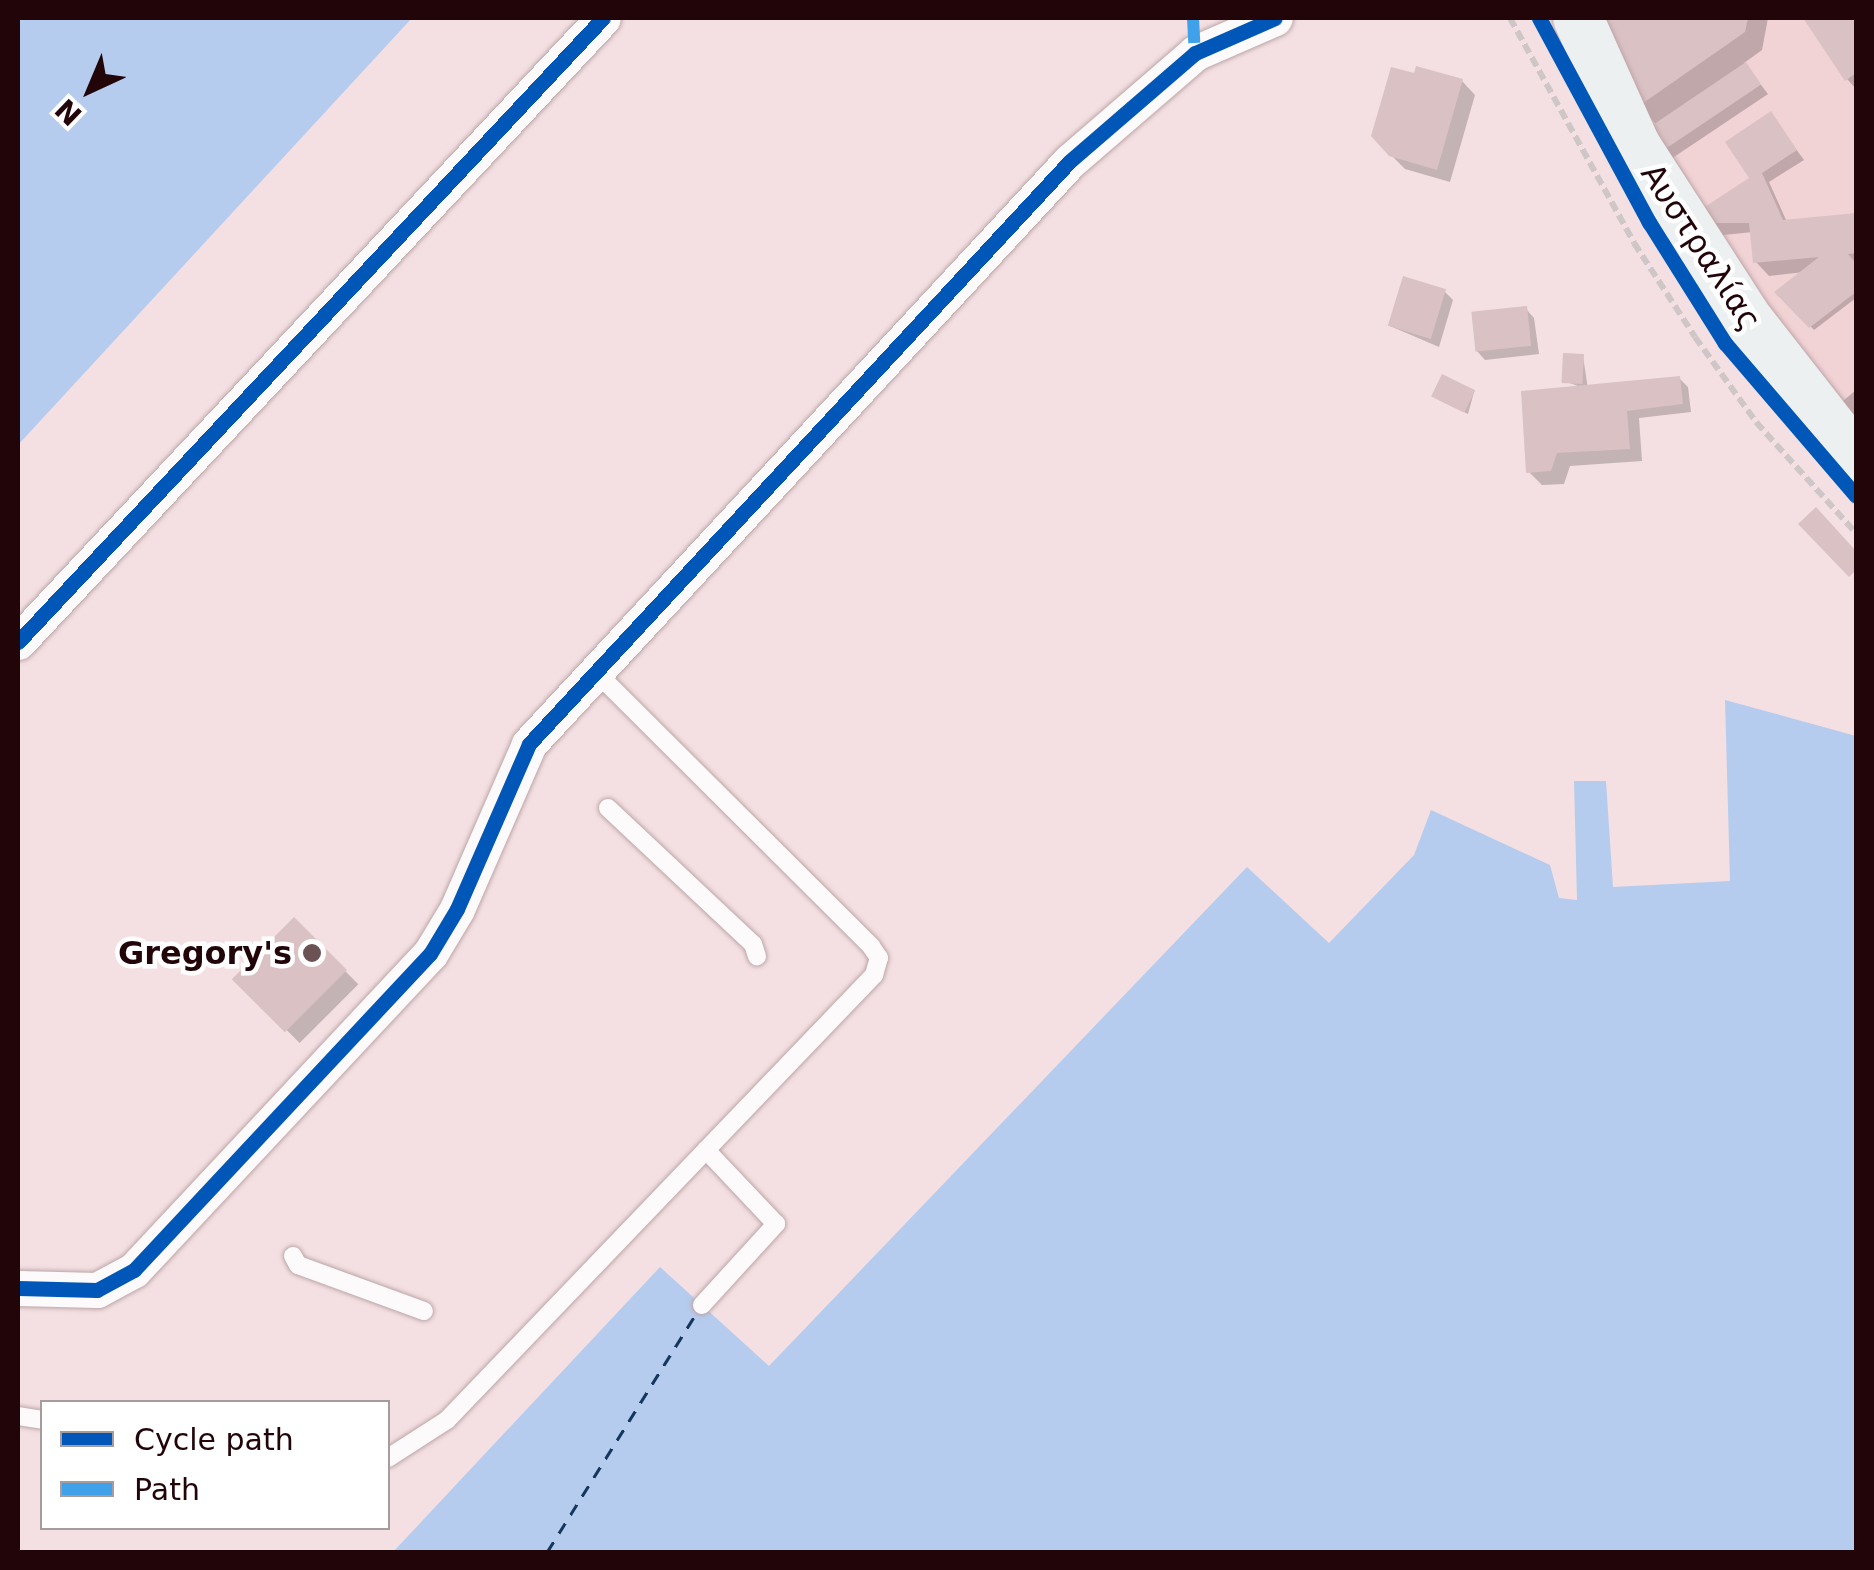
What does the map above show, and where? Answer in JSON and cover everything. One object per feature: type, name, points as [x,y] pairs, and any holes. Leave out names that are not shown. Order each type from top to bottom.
[{"type":"main road","name":"Αυστραλίας","points":[[1578,18],[1634,144],[1744,316],[1856,458]]},
{"type":"street","points":[[18,642],[603,18]]},
{"type":"street","points":[[18,1288],[98,1290],[134,1270],[430,954],[457,909],[528,744],[1070,161],[1195,53],[1275,18]]},
{"type":"lane","points":[[390,1457],[447,1420],[874,974],[878,958],[596,672]]},
{"type":"lane","points":[[608,808],[753,944],[757,956]]},
{"type":"lane","points":[[702,1305],[776,1224],[706,1150]]},
{"type":"lane","points":[[293,1256],[298,1265],[424,1311]]},
{"type":"shaded area","points":[[1595,18],[1856,18],[1856,443],[1642,143]]},
{"type":"water","points":[[18,18],[412,18],[18,445]]},
{"type":"water","points":[[1725,700],[1856,736],[1856,1552],[393,1552],[660,1267],[769,1366],[1247,867],[1329,943],[1414,855],[1431,810],[1550,865],[1559,898],[1577,900],[1574,781],[1606,781],[1613,887],[1730,881]]},
{"type":"pier","points":[[412,18],[417,18],[417,599],[412,599]]},
{"type":"building","points":[[1606,18],[1748,18],[1745,32],[1636,108]]},
{"type":"building","points":[[1803,18],[1856,18],[1856,73],[1845,81]]},
{"type":"building","points":[[1746,62],[1761,84],[1657,154],[1642,132]]},
{"type":"building","points":[[1416,66],[1463,79],[1437,170],[1389,156],[1371,136],[1391,67],[1414,73]]},
{"type":"building","points":[[1771,111],[1797,150],[1762,173],[1783,220],[1856,213],[1856,253],[1848,254],[1856,263],[1856,292],[1809,328],[1774,292],[1819,257],[1753,263],[1749,223],[1712,223],[1694,214],[1749,178],[1725,142]]},
{"type":"building","points":[[1403,276],[1446,289],[1431,339],[1388,326]]},
{"type":"building","points":[[1527,306],[1531,346],[1475,352],[1471,312]]},
{"type":"building","points":[[1563,353],[1584,354],[1582,384],[1561,383]]},
{"type":"building","points":[[1442,374],[1475,390],[1464,413],[1431,396]]},
{"type":"building","points":[[1680,376],[1683,404],[1627,411],[1630,449],[1557,453],[1551,471],[1526,473],[1521,391]]},
{"type":"building","points":[[1816,507],[1856,551],[1856,570],[1849,577],[1798,524]]},
{"type":"building","points":[[294,917],[347,970],[285,1032],[232,979]]},
{"type":"ferry route","points":[[547,1552],[697,1312]]},
{"type":"marked path","points":[[1193,18],[1195,53]]},
{"type":"cycle path","points":[[18,642],[603,18]]},
{"type":"cycle path","points":[[18,1288],[97,1290],[134,1270],[430,954],[457,909],[529,744],[1070,161],[1195,53],[1275,18]]},
{"type":"cycle path","points":[[1539,18],[1649,222],[1725,343],[1856,496]]},
{"type":"place","name":"Gregory's","points":[[312,953]]}]
